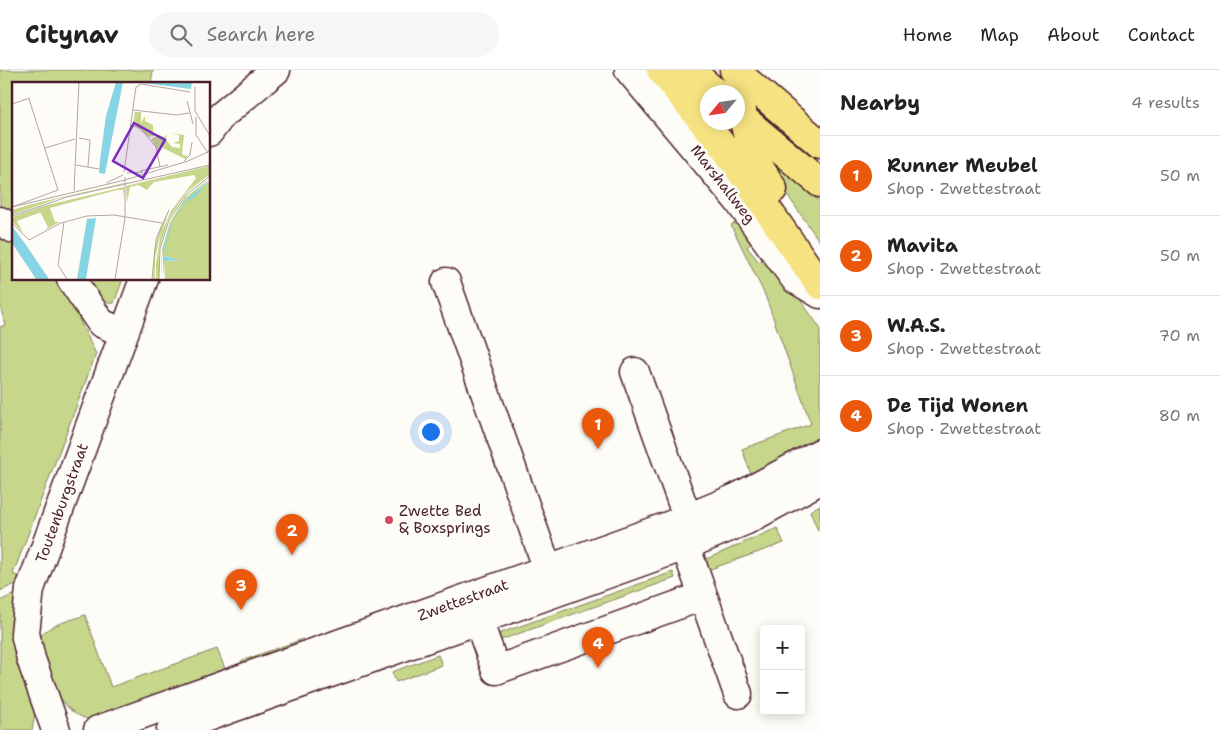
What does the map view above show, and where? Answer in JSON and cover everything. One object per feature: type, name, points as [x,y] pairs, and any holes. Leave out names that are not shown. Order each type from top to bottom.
[{"type":"main road","points":[[661,70],[726,150],[820,285]]},
{"type":"main road","points":[[690,70],[707,85]]},
{"type":"main road","points":[[736,71],[737,85]]},
{"type":"main road","points":[[736,71],[820,144]]},
{"type":"main road","points":[[745,120],[820,183]]},
{"type":"main road","points":[[745,130],[754,158],[772,188],[820,255]]},
{"type":"street","points":[[210,131],[221,116],[276,70]]},
{"type":"street","name":"Marshallweg","points":[[630,70],[737,199],[795,279],[820,294]]},
{"type":"street","points":[[0,221],[12,228]]},
{"type":"street","points":[[72,280],[101,323],[124,333]]},
{"type":"street","name":"Toutenburgstraat","points":[[56,730],[31,659],[26,632],[30,589],[144,280]]},
{"type":"street","points":[[446,282],[552,581]]},
{"type":"street","points":[[635,372],[686,532],[703,596],[738,694]]},
{"type":"street","name":"Zwettestraat","points":[[686,532],[736,498],[820,453]]},
{"type":"street","name":"Zwettestraat","points":[[98,730],[474,609],[686,532],[746,520],[820,480]]},
{"type":"street","points":[[474,609],[496,670],[703,596]]},
{"type":"street","name":"Zwettestraat","points":[[171,730],[474,609]]},
{"type":"green space","points":[[0,70],[153,70],[151,82],[12,82],[12,214],[0,207]]},
{"type":"green space","points":[[760,150],[820,202],[820,242],[774,176]]},
{"type":"green space","points":[[743,219],[757,239],[747,247],[759,262],[769,255],[820,328],[820,447],[753,480],[742,449],[811,424],[765,295],[731,225]]},
{"type":"green space","points":[[0,235],[12,243],[12,280],[55,280],[66,292],[96,354],[13,574],[21,578],[18,585],[13,585],[0,591],[0,327],[5,325],[0,305]]},
{"type":"green space","points":[[89,280],[123,280],[114,303],[105,302]]},
{"type":"green space","points":[[820,505],[820,530],[818,531],[810,511]]},
{"type":"green space","points":[[777,528],[784,543],[705,571],[702,561]]},
{"type":"green space","points":[[673,572],[675,578],[498,641],[495,635]]},
{"type":"green space","points":[[12,595],[16,596],[12,621],[13,637],[34,705],[35,715],[32,730],[0,730],[0,601]]},
{"type":"green space","points":[[85,615],[111,687],[217,649],[226,671],[95,721],[81,717],[62,701],[56,690],[46,665],[40,638],[43,633],[53,626]]},
{"type":"green space","points":[[303,639],[304,643],[243,665],[241,661]]},
{"type":"green space","points":[[438,655],[442,665],[396,682],[392,672]]},
{"type":"place","name":"Runner Meubel","points":[[598,449]]},
{"type":"place","name":"Zwette Bed & Boxsprings","points":[[389,520]]},
{"type":"place","name":"Mavita","points":[[292,555]]},
{"type":"place","name":"W.A.S.","points":[[241,610]]},
{"type":"place","name":"De Tijd Wonen","points":[[598,668]]}]
